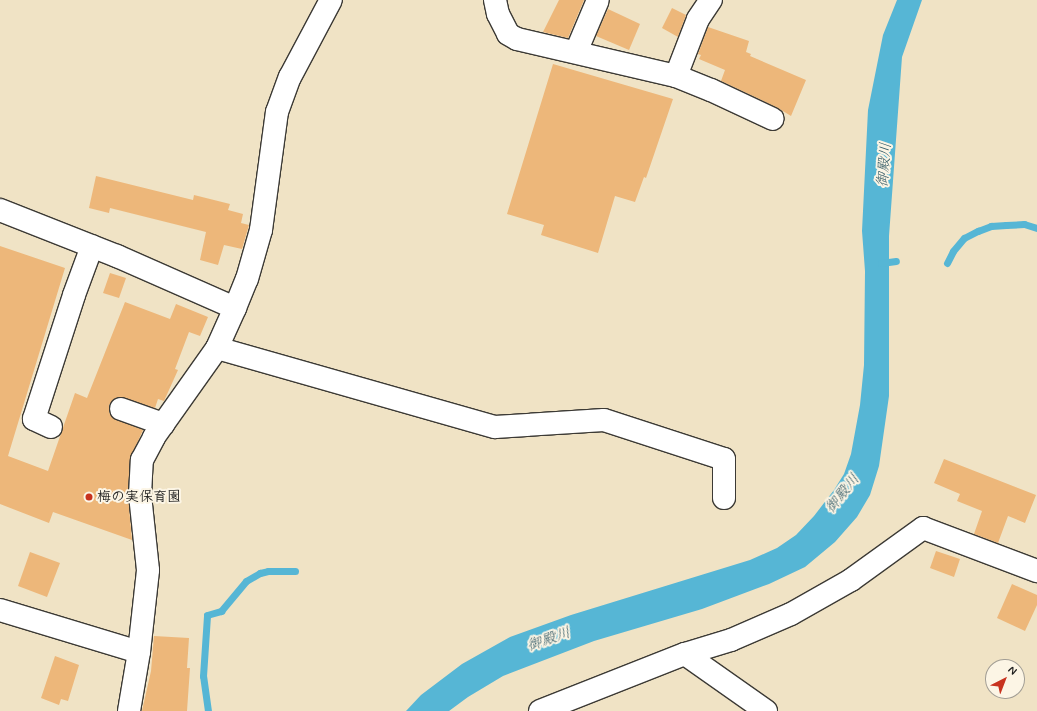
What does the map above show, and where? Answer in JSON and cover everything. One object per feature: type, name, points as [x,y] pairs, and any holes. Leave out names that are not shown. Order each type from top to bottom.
[{"type":"street","points":[[129,711],[139,652],[148,570],[140,495],[142,460],[154,437],[218,348],[247,279],[261,230],[276,112],[290,77],[331,0]]},
{"type":"street","points":[[495,0],[498,14],[508,34],[530,43],[576,52],[676,76],[711,90],[773,119]]},
{"type":"street","points":[[576,52],[598,0]]},
{"type":"street","points":[[676,76],[698,19],[712,0]]},
{"type":"street","points":[[0,210],[92,246],[235,308]]},
{"type":"street","points":[[51,427],[34,419],[74,295],[92,246]]},
{"type":"street","points":[[218,348],[495,427],[604,420],[724,459],[724,498]]},
{"type":"street","points":[[121,409],[163,424]]},
{"type":"street","points":[[540,711],[685,654],[731,640],[791,614],[850,580],[923,528],[1037,571]]},
{"type":"street","points":[[0,610],[139,652]]},
{"type":"street","points":[[685,654],[766,711]]},
{"type":"water","name":"御殿川","points":[[897,0],[922,0],[902,57],[889,236],[889,396],[879,466],[870,495],[857,517],[835,542],[805,567],[769,584],[702,609],[594,641],[503,676],[468,697],[449,711],[406,711],[421,695],[462,664],[510,637],[571,615],[750,560],[777,548],[796,535],[814,516],[834,490],[844,474],[851,454],[860,405],[864,365],[865,271],[862,231],[868,110],[883,35]]},
{"type":"building","points":[[559,0],[584,0],[568,38],[543,32]]},
{"type":"building","points":[[672,8],[686,15],[678,37],[662,28]]},
{"type":"building","points":[[608,9],[640,24],[629,50],[596,36]]},
{"type":"building","points":[[708,27],[749,41],[746,52],[751,54],[750,56],[806,80],[791,116],[778,108],[721,81],[725,70],[699,59],[701,55],[698,54]]},
{"type":"building","points":[[553,64],[673,99],[646,178],[644,177],[635,202],[615,196],[598,253],[541,235],[544,225],[507,214]]},
{"type":"building","points":[[96,176],[193,200],[194,195],[230,204],[228,210],[243,214],[241,223],[249,225],[242,249],[224,245],[218,265],[200,260],[206,232],[110,208],[109,213],[89,208]]},
{"type":"building","points":[[0,246],[65,268],[8,456],[48,471],[75,393],[87,398],[125,302],[170,319],[176,304],[208,317],[200,336],[189,332],[175,369],[178,370],[164,401],[158,399],[155,408],[119,397],[113,400],[109,405],[109,412],[112,417],[143,430],[130,459],[128,496],[132,540],[53,512],[49,523],[0,504]]},
{"type":"building","points":[[110,273],[126,278],[119,298],[103,293]]},
{"type":"building","points":[[944,459],[1036,495],[1025,523],[1008,516],[998,543],[974,534],[982,511],[957,501],[960,494],[934,483]]},
{"type":"building","points":[[936,551],[960,559],[954,577],[930,568]]},
{"type":"building","points":[[30,552],[60,563],[47,597],[18,586]]},
{"type":"building","points":[[1012,584],[1037,595],[1037,605],[1025,631],[997,618]]},
{"type":"building","points":[[154,636],[189,638],[187,668],[190,668],[187,711],[142,711],[151,671]]},
{"type":"building","points":[[55,656],[79,665],[68,701],[61,699],[59,705],[41,698]]},
{"type":"waterway","points":[[947,263],[953,251],[964,238],[978,231],[991,226],[1024,224],[1037,228]]},
{"type":"waterway","points":[[881,263],[896,261]]},
{"type":"waterway","points":[[208,711],[203,676],[207,615],[221,611],[246,581],[260,573],[268,571],[295,571]]},
{"type":"place","name":"梅の実保育園","points":[[89,497]]}]
